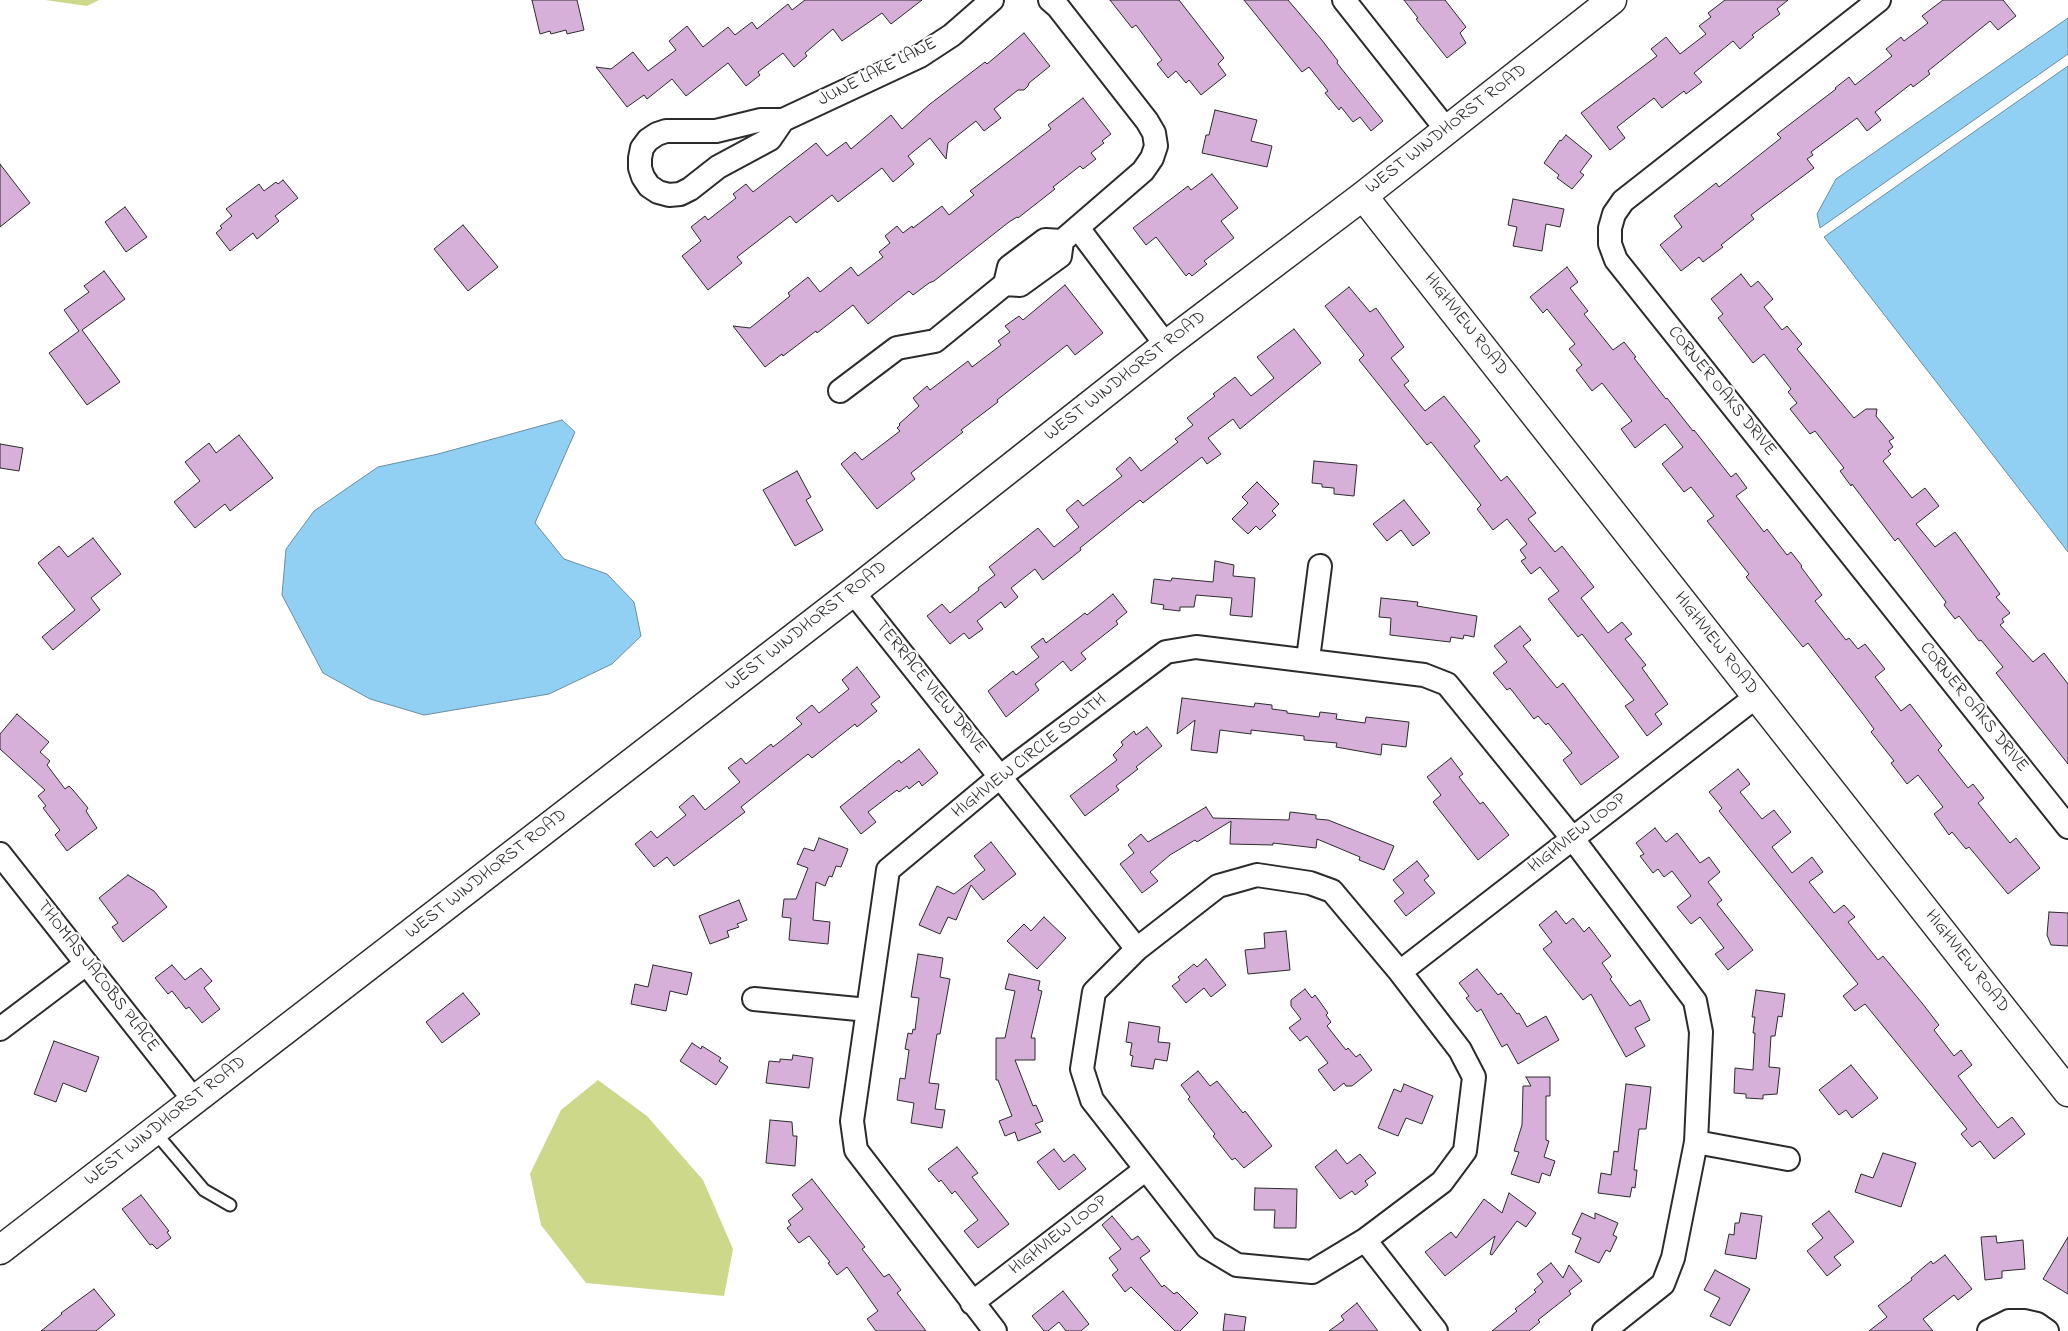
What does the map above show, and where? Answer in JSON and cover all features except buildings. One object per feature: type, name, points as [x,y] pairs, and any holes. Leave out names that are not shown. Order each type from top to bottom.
[{"type":"street","name":"JUNE LAKE LANE","points":[[783,120],[770,139],[718,167],[690,189],[680,194],[669,195],[658,192],[642,178],[640,158],[642,148],[656,134],[666,131],[716,131],[761,120],[783,120],[920,56],[952,35],[992,0]]},
{"type":"street","points":[[840,391],[896,348],[935,341],[1005,284],[1020,285],[1060,256],[1070,235],[1143,171],[1152,158],[1156,146],[1154,133],[1147,121],[1058,6],[1050,0]]},
{"type":"street","points":[[1344,0],[1446,129]]},
{"type":"street","name":"WEST WINDHORST ROAD","points":[[0,1250],[853,592],[1166,345],[1363,196],[1612,0]]},
{"type":"street","name":"CORNER OAKS DRIVE","points":[[1878,0],[1623,201],[1614,214],[1610,228],[1610,244],[1616,260],[2068,827]]},
{"type":"street","name":"HIGHVIEW ROAD","points":[[1363,196],[2068,1092]]},
{"type":"street","points":[[1070,235],[1166,345]]},
{"type":"street","points":[[1308,659],[1320,566]]},
{"type":"street","name":"TERRACE VIEW DRIVE","points":[[853,592],[1137,949]]},
{"type":"street","name":"HIGHVIEW CIRCLE SOUTH","points":[[995,1331],[856,1150],[852,1121],[888,870],[1001,776],[1166,652],[1196,647],[1308,659],[1424,675],[1447,684],[1573,839],[1696,1001],[1700,1032],[1696,1142],[1673,1258],[1663,1284],[1604,1331]]},
{"type":"street","name":"HIGHVIEW LOOP","points":[[1400,972],[1757,696]]},
{"type":"street","name":"THOMAS JACOBS PLACE","points":[[0,854],[194,1100]]},
{"type":"street","points":[[1257,875],[1310,882],[1332,892],[1400,972],[1460,1050],[1474,1078],[1465,1151],[1442,1182],[1365,1240],[1312,1272],[1237,1265],[1206,1246],[1092,1100],[1082,1069],[1094,992],[1137,949],[1218,886],[1257,875]]},
{"type":"street","points":[[0,1029],[86,964]]},
{"type":"street","points":[[754,1000],[868,1010]]},
{"type":"street","points":[[1696,1142],[1788,1159]]},
{"type":"street","name":"HIGHVIEW LOOP","points":[[972,1303],[1146,1169]]},
{"type":"street","points":[[1365,1240],[1436,1331]]},
{"type":"street","points":[[1989,1331],[2009,1321],[2024,1320],[2037,1324],[2047,1331]]},
{"type":"lane","points":[[154,1131],[204,1190],[230,1205]]},
{"type":"green space","points":[[45,0],[99,0],[87,6]]},
{"type":"green space","points":[[598,1080],[647,1116],[703,1180],[733,1249],[724,1296],[586,1283],[541,1225],[530,1174],[561,1110]]},
{"type":"water","points":[[2068,18],[2068,54],[1820,228],[1817,214],[1836,179]]},
{"type":"water","points":[[2068,66],[2068,552],[1824,237]]},
{"type":"water","points":[[562,420],[575,432],[535,523],[564,559],[607,574],[634,602],[641,636],[612,664],[549,694],[424,715],[370,699],[323,673],[282,595],[286,549],[314,511],[378,467],[438,454]]}]
